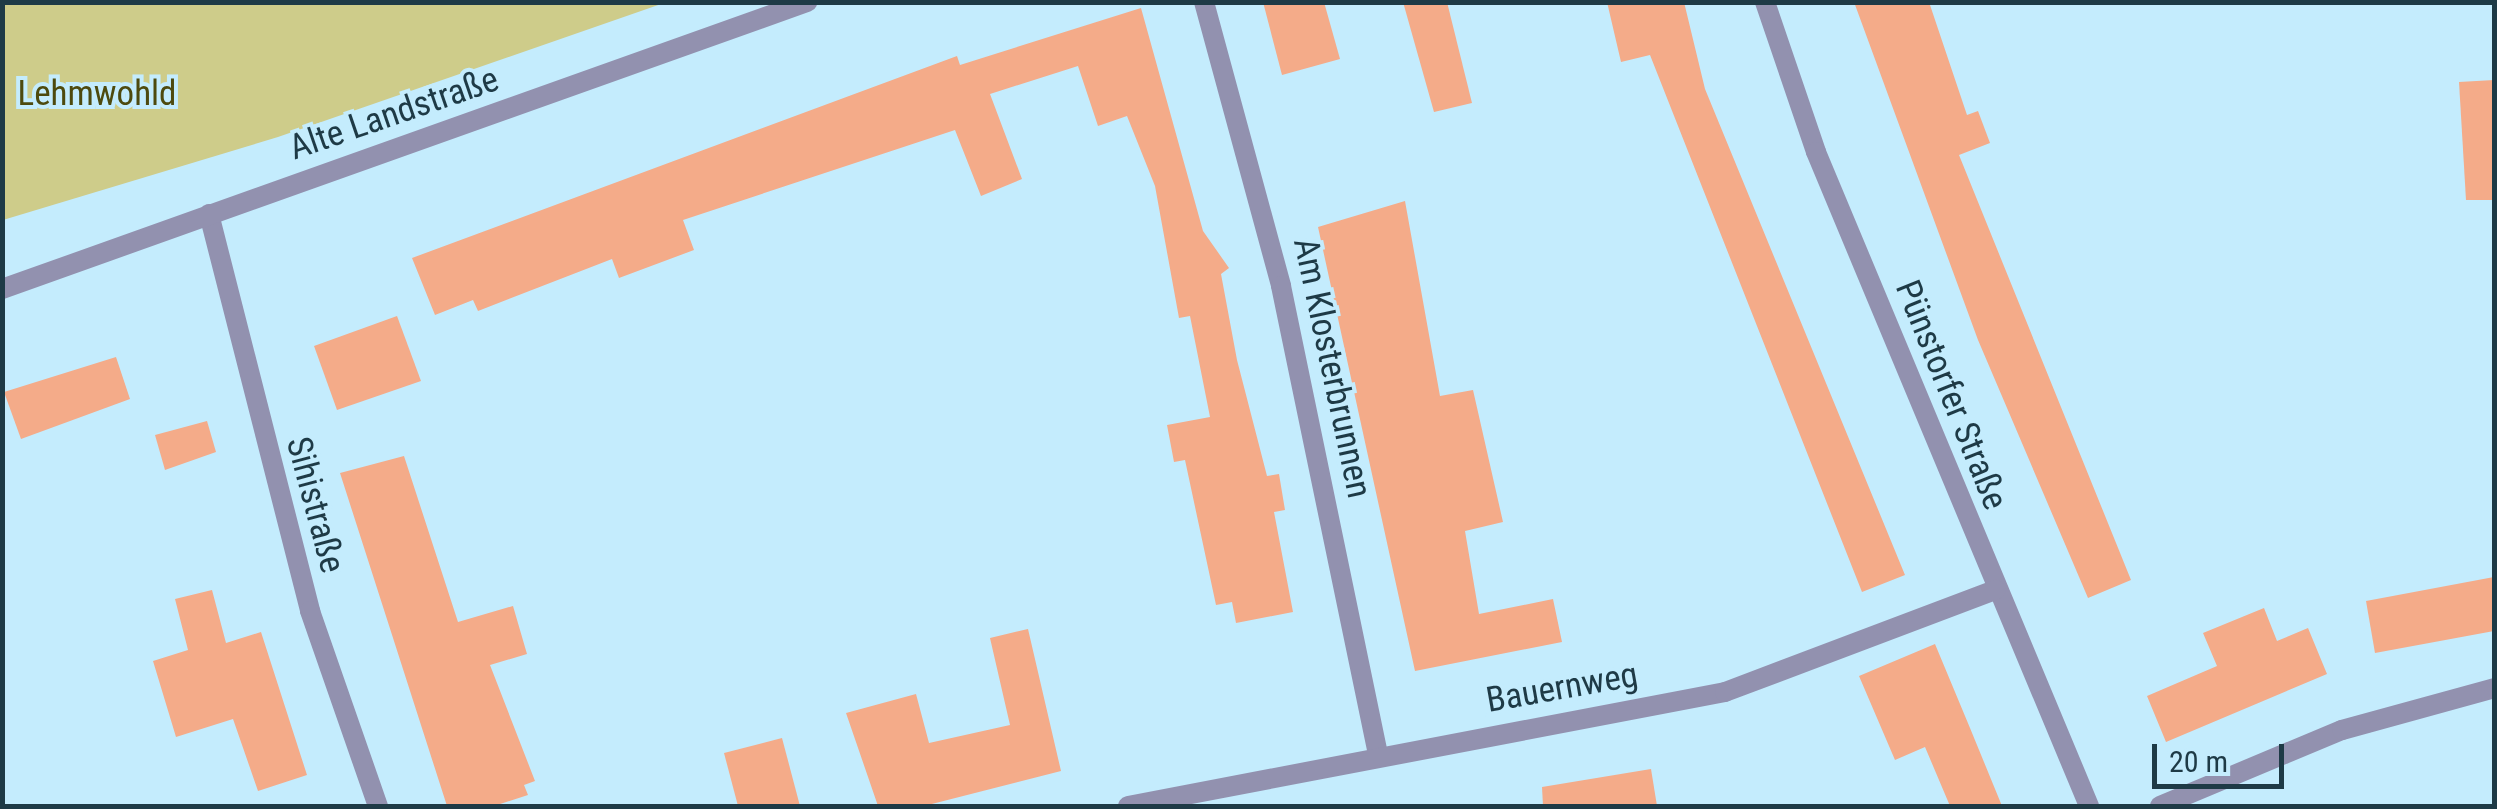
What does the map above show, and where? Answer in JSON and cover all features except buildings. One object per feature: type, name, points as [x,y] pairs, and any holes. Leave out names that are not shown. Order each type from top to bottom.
[{"type":"street","name":"Alte Landstraße","points":[[2,289],[807,2]]},
{"type":"street","name":"Am Klosterbrunnen","points":[[1204,2],[1282,286],[1378,753]]},
{"type":"street","name":"Pünstorfer Straße","points":[[1765,2],[1816,152],[1995,590],[2089,806]]},
{"type":"street","name":"Sihistraße","points":[[209,214],[310,611],[378,806]]},
{"type":"street","name":"Bauernweg","points":[[1128,806],[1378,753],[1725,692],[1995,590]]},
{"type":"street","points":[[2160,806],[2342,730],[2494,688]]},
{"type":"green space","name":"Lehmwohld","points":[[3,2],[664,3],[278,137],[3,220]]}]
